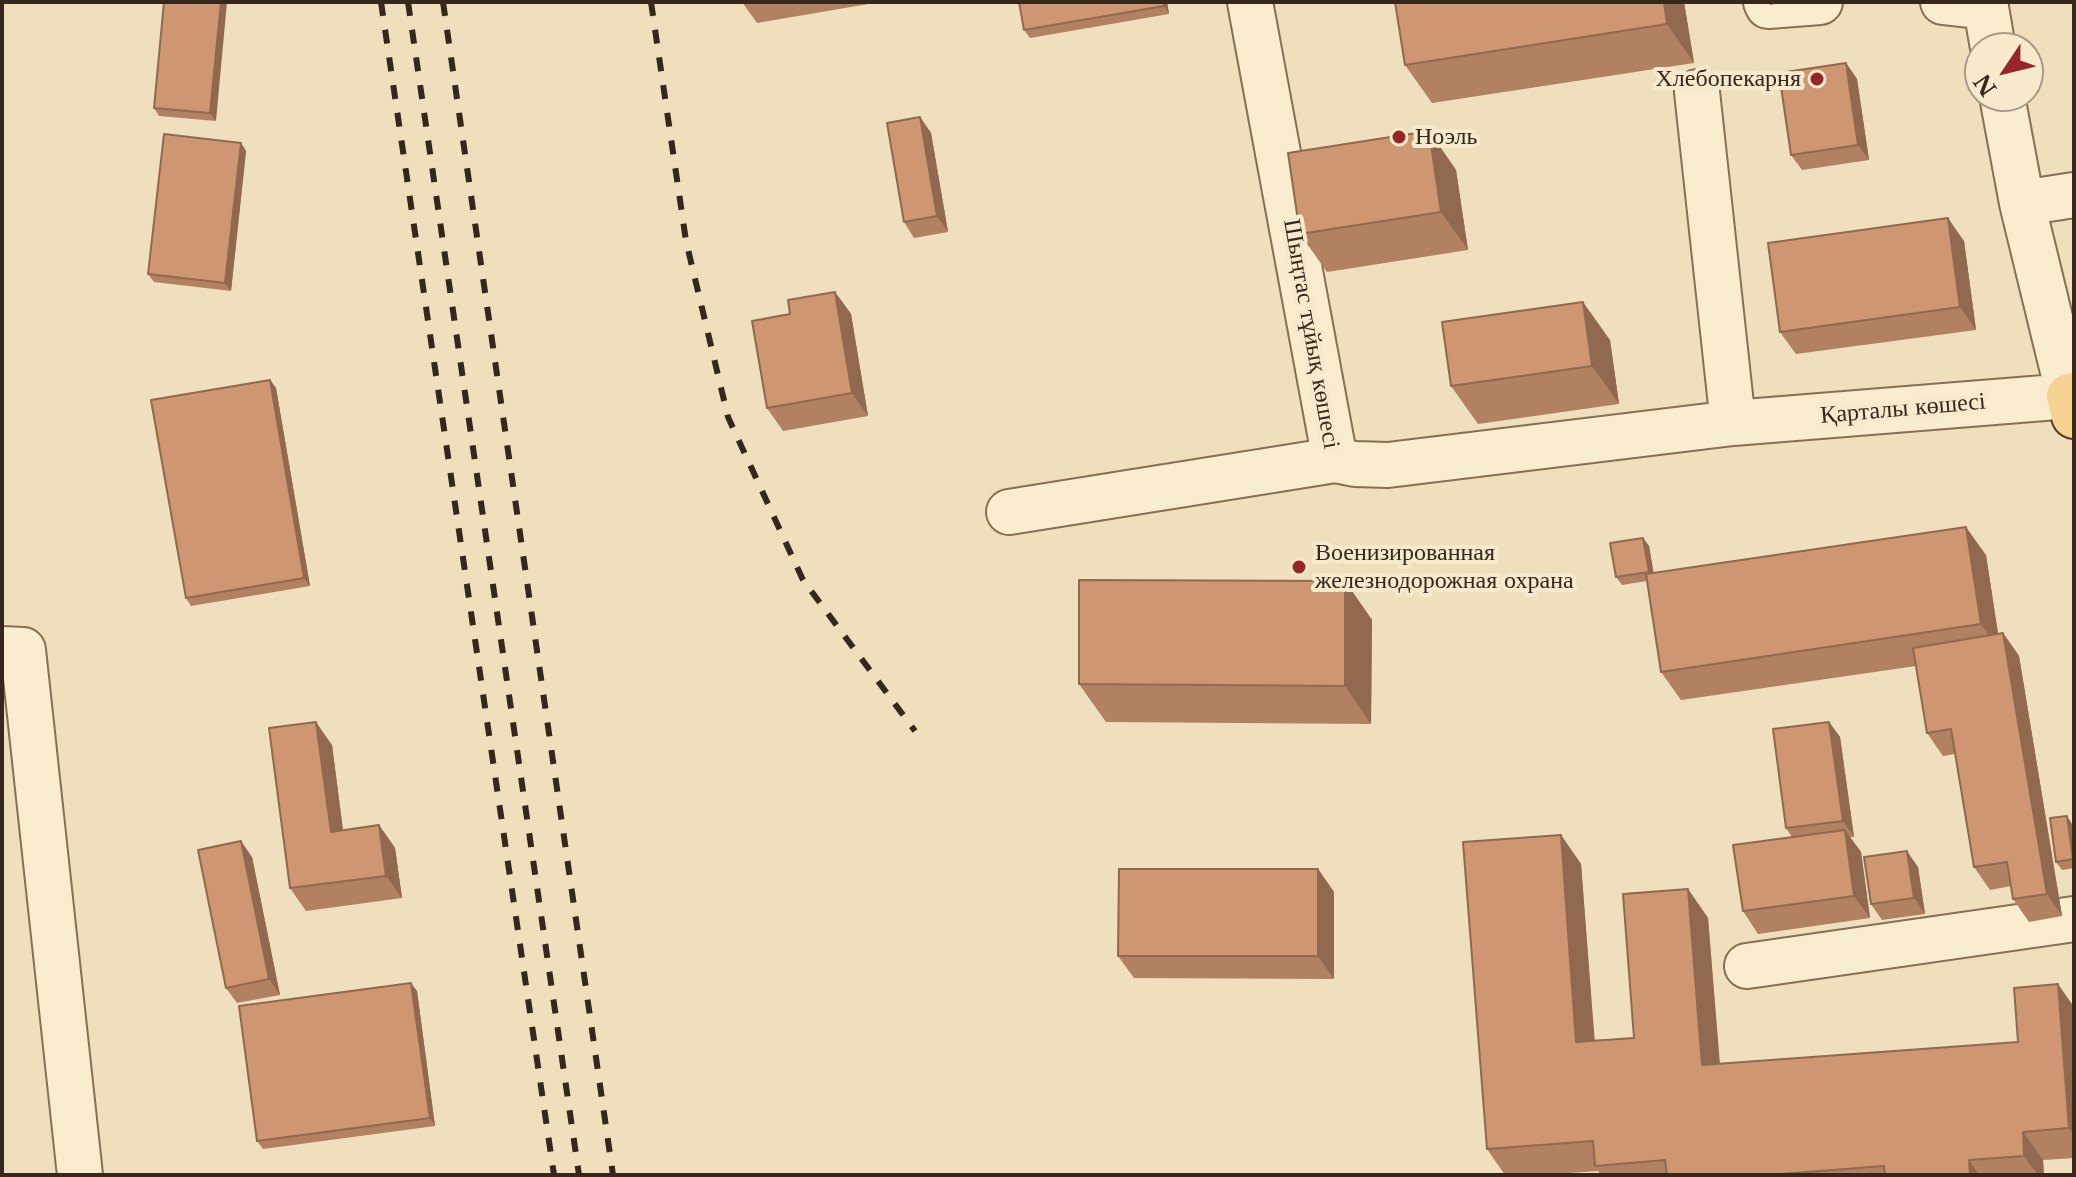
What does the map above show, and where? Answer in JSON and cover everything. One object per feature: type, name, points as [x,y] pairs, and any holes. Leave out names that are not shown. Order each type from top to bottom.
[{"type":"street","name":"Шыңтас тұйық көшесі","points":[[1250,2],[1335,460],[1388,465],[1733,423]]},
{"type":"street","points":[[1766,2],[1768,6],[1820,2]]},
{"type":"street","points":[[1943,2],[1988,19]]},
{"type":"street","points":[[1697,92],[1733,423]]},
{"type":"street","points":[[2005,112],[2022,203],[2072,402]]},
{"type":"street","points":[[2022,203],[2074,195]]},
{"type":"street","name":"Қарталы көшесі","points":[[1733,423],[2072,402]]},
{"type":"street","points":[[1009,512],[1335,460]]},
{"type":"street","points":[[2,649],[23,650],[80,1175]]},
{"type":"street","points":[[1747,966],[2074,919]]},
{"type":"building","points":[[164,2],[221,2],[210,113],[154,108]]},
{"type":"building","points":[[1019,2],[1163,2],[1164,6],[1024,30]]},
{"type":"building","points":[[1395,2],[1664,2],[1667,24],[1405,65]]},
{"type":"building","points":[[1846,63],[1858,145],[1791,155],[1779,73]]},
{"type":"building","points":[[920,117],[937,216],[904,222],[887,123]]},
{"type":"building","points":[[1429,131],[1441,212],[1300,234],[1288,153]]},
{"type":"building","points":[[164,134],[241,143],[225,283],[148,274]]},
{"type":"building","points":[[1948,218],[1960,307],[1780,332],[1768,243]]},
{"type":"building","points":[[835,292],[852,393],[767,408],[752,321],[790,314],[788,300]]},
{"type":"building","points":[[1583,302],[1592,366],[1451,386],[1442,322]]},
{"type":"building","points":[[270,380],[304,578],[186,598],[151,400]]},
{"type":"building","points":[[1966,527],[1981,624],[1661,672],[1646,574]]},
{"type":"building","points":[[1643,538],[1649,572],[1616,577],[1610,543]]},
{"type":"building","points":[[1079,580],[1345,581],[1345,686],[1079,684]]},
{"type":"building","points":[[2003,633],[2047,894],[2013,899],[2007,862],[1974,867],[1951,729],[1927,733],[1913,648]]},
{"type":"building","points":[[316,722],[331,832],[379,825],[386,876],[290,888],[269,728]]},
{"type":"building","points":[[1829,722],[1843,821],[1786,828],[1773,729]]},
{"type":"building","points":[[2067,816],[2073,859],[2056,862],[2050,818]]},
{"type":"building","points":[[1845,830],[1854,896],[1743,911],[1733,845]]},
{"type":"building","points":[[1561,835],[1576,1042],[1634,1038],[1623,894],[1688,889],[1702,1065],[2018,1042],[2014,988],[2058,984],[2069,1128],[2023,1132],[2024,1156],[1969,1160],[1970,1175],[1885,1175],[1884,1166],[1768,1175],[1667,1175],[1665,1160],[1595,1166],[1593,1141],[1487,1149],[1463,842]]},
{"type":"building","points":[[241,841],[269,979],[226,988],[198,850]]},
{"type":"building","points":[[1907,851],[1914,898],[1871,904],[1864,857]]},
{"type":"building","points":[[1119,869],[1318,869],[1318,956],[1118,956]]},
{"type":"building","points":[[411,983],[430,1118],[257,1141],[239,1006]]},
{"type":"railway","points":[[381,2],[554,1175]]},
{"type":"railway","points":[[408,2],[579,1175]]},
{"type":"railway","points":[[443,2],[613,1175]]},
{"type":"railway","points":[[651,2],[686,241],[728,417],[803,580],[915,731]]},
{"type":"place","name":"Хлебопекарня","points":[[1817,79]]},
{"type":"place","name":"Ноэль","points":[[1399,137]]},
{"type":"place","name":"Военизированная железнодорожная охрана","points":[[1299,567]]}]
